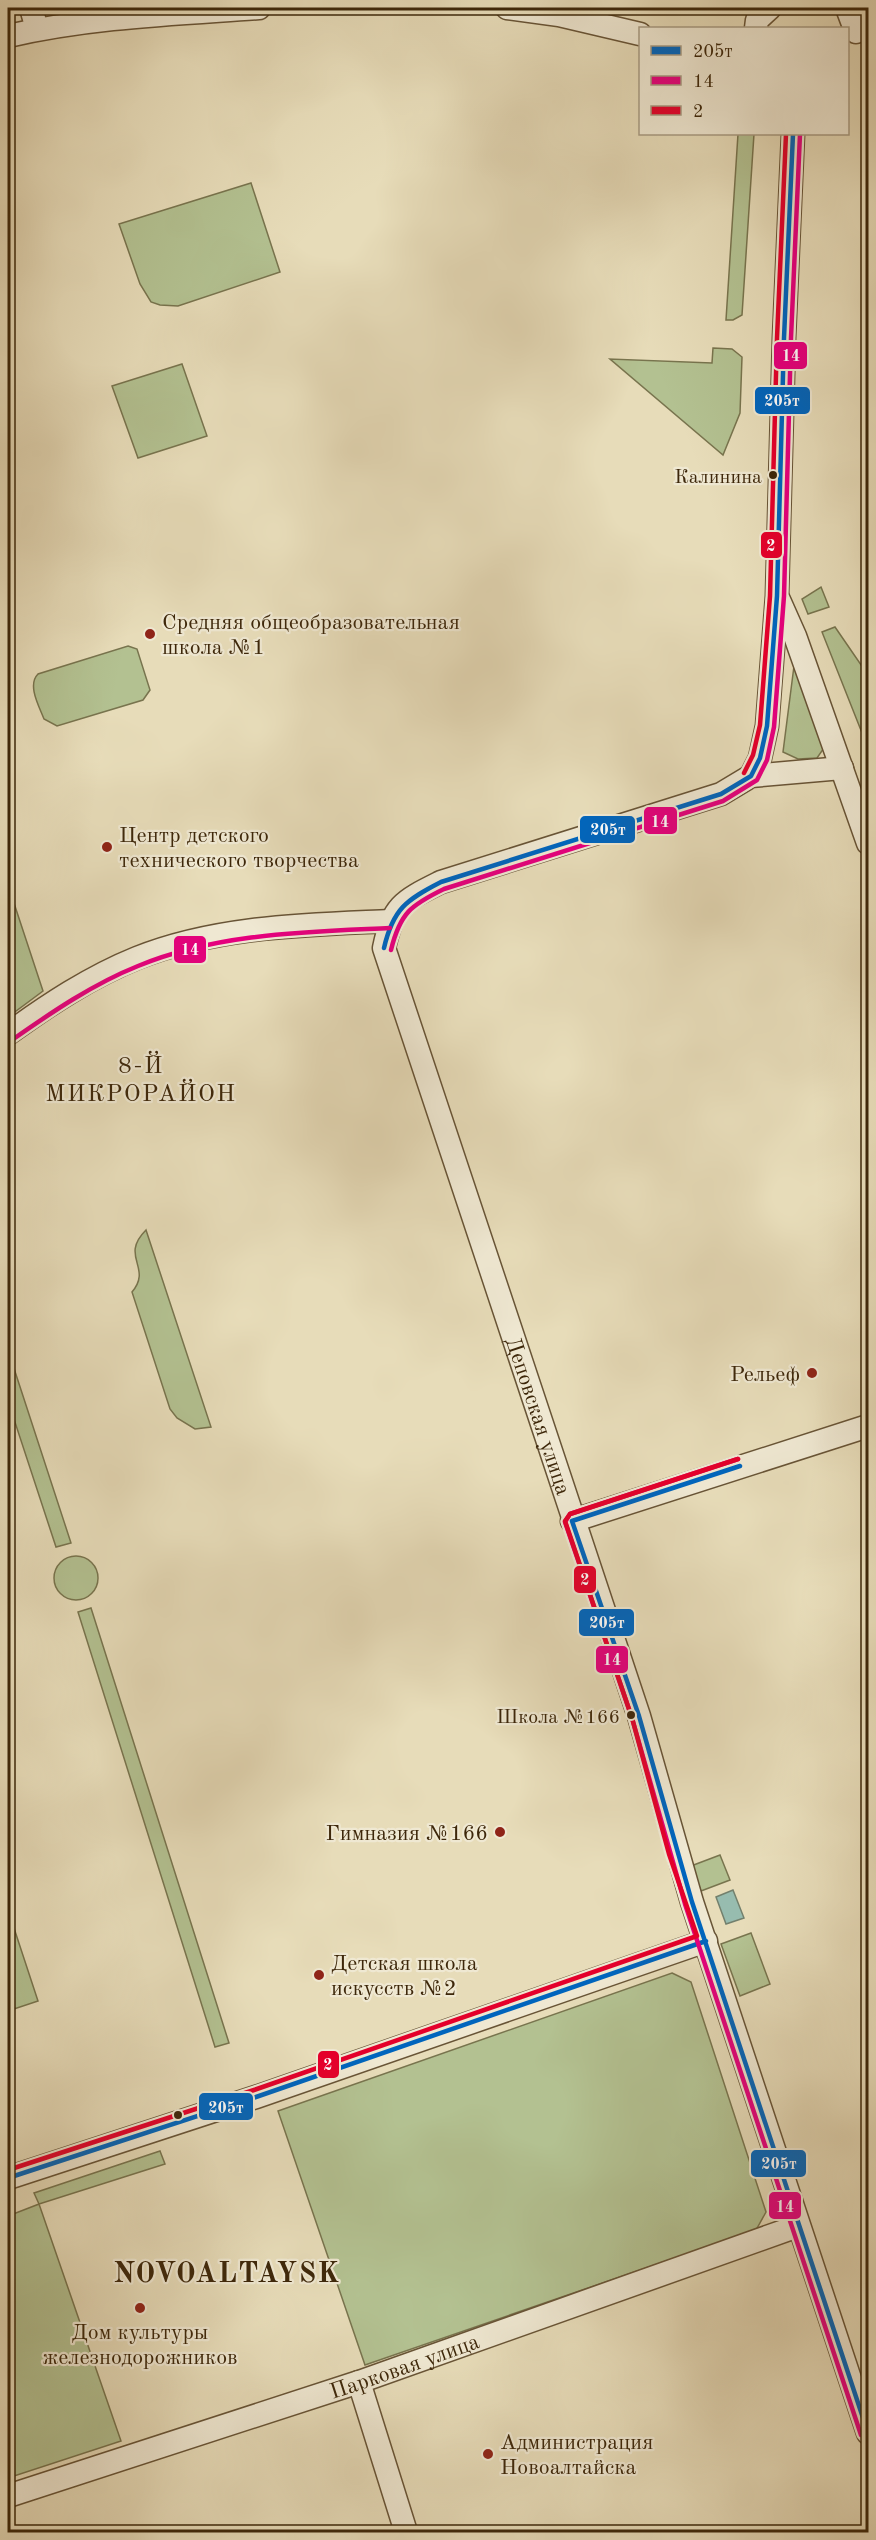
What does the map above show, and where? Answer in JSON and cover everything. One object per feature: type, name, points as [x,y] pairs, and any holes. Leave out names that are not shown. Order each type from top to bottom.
[{"type":"street","points":[[8,36],[34,18],[123,17],[259,8]]},
{"type":"street","points":[[507,8],[593,22],[639,34]]},
{"type":"street","points":[[756,27],[757,20],[770,8]]},
{"type":"street","points":[[846,8],[857,31]]},
{"type":"street","points":[[751,776],[760,758],[766,726],[777,596],[784,338],[793,135]]},
{"type":"street","points":[[777,596],[795,636],[868,843]]},
{"type":"street","points":[[8,1035],[88,981],[137,958],[172,946],[207,937],[263,929],[390,921],[407,899],[441,882],[711,798],[751,776],[842,768]]},
{"type":"street","name":"Деповская улица","points":[[390,921],[384,948],[572,1521],[639,1716],[676,1852],[868,2433]]},
{"type":"street","points":[[572,1521],[868,1426]]},
{"type":"street","points":[[8,2178],[256,2097],[706,1941]]},
{"type":"street","name":"Парковая улица","points":[[8,2496],[359,2382],[798,2226]]},
{"type":"street","points":[[359,2382],[406,2532]]},
{"type":"green space","points":[[738,135],[754,135],[742,315],[733,320],[726,320]]},
{"type":"green space","points":[[251,183],[280,272],[178,306],[151,302],[140,284],[119,224]]},
{"type":"green space","points":[[713,348],[732,349],[742,357],[740,413],[723,455],[610,359],[712,363]]},
{"type":"green space","points":[[182,364],[207,436],[138,458],[112,386]]},
{"type":"green space","points":[[821,587],[829,607],[808,614],[802,599]]},
{"type":"green space","points":[[835,627],[868,675],[868,742],[866,743],[822,632]]},
{"type":"green space","points":[[128,646],[137,649],[150,690],[143,700],[57,726],[44,719],[34,690],[38,674]]},
{"type":"green space","points":[[794,666],[824,748],[817,758],[798,759],[783,752]]},
{"type":"green space","points":[[8,885],[43,991],[8,1017]]},
{"type":"green space","points":[[146,1230],[211,1427],[195,1429],[177,1418],[170,1409],[132,1292],[138,1283],[139,1276],[135,1248]]},
{"type":"green space","points":[[8,1350],[71,1543],[56,1547],[8,1401]]},
{"type":"green space","points":[[76,1556],[91,1563],[98,1578],[91,1593],[76,1600],[61,1593],[54,1578],[61,1563]]},
{"type":"green space","points":[[91,1608],[229,2043],[215,2047],[78,1612]]},
{"type":"green space","points":[[720,1855],[730,1880],[701,1891],[691,1866]]},
{"type":"green space","points":[[11,1919],[38,2001],[8,2011],[8,1920]]},
{"type":"green space","points":[[751,1933],[770,1984],[740,1996],[721,1944]]},
{"type":"green space","points":[[672,1973],[691,1982],[766,2212],[756,2230],[365,2365],[278,2111]]},
{"type":"green space","points":[[160,2151],[165,2164],[39,2204],[34,2193]]},
{"type":"green space","points":[[39,2204],[121,2441],[8,2478],[8,2216]]},
{"type":"water","points":[[733,1890],[744,1918],[726,1924],[716,1897]]},
{"type":"transit line","name":"2","points":[[744,773],[753,755],[760,725],[770,596],[777,338],[786,135]]},
{"type":"transit line","name":"205т","points":[[384,948],[392,924],[403,907],[419,894],[441,882],[721,794],[751,776],[760,758],[767,726],[777,596],[784,338],[793,135]]},
{"type":"transit line","name":"14","points":[[391,950],[398,927],[409,912],[423,900],[444,889],[723,801],[757,780],[767,760],[774,727],[784,596],[791,338],[800,135]]},
{"type":"transit line","name":"14","points":[[12,1040],[105,981],[168,955],[262,936],[390,928]]},
{"type":"transit line","name":"14","points":[[738,1459],[570,1514],[565,1522],[632,1718],[685,1904],[861,2435]]},
{"type":"transit line","name":"2","points":[[8,2170],[254,2090],[697,1936],[669,1854],[632,1718],[565,1521],[570,1514],[738,1459]]},
{"type":"transit line","name":"205т","points":[[740,1466],[572,1521],[639,1716],[692,1902],[868,2433]]},
{"type":"transit line","name":"205т","points":[[8,2178],[256,2097],[706,1941]]},
{"type":"place","name":"Калинина","points":[[773,475]]},
{"type":"place","name":"Средняя общеобразовательная школа №1","points":[[150,634]]},
{"type":"place","name":"Центр детского технического творчества","points":[[107,847]]},
{"type":"place","name":"Рельеф","points":[[812,1373]]},
{"type":"place","name":"Школа №166","points":[[631,1715]]},
{"type":"place","name":"Гимназия №166","points":[[500,1832]]},
{"type":"place","name":"Детская школа искусств №2","points":[[319,1975]]},
{"type":"place","name":"Дом культуры железнодорожников","points":[[140,2308]]},
{"type":"place","name":"Администрация Новоалтайска","points":[[488,2454]]},
{"type":"district","name":"8-Й МИКРОРАЙОН","points":[[141,1079]]},
{"type":"district","name":"NOVOALTAYSK","points":[[227,2272]]}]
